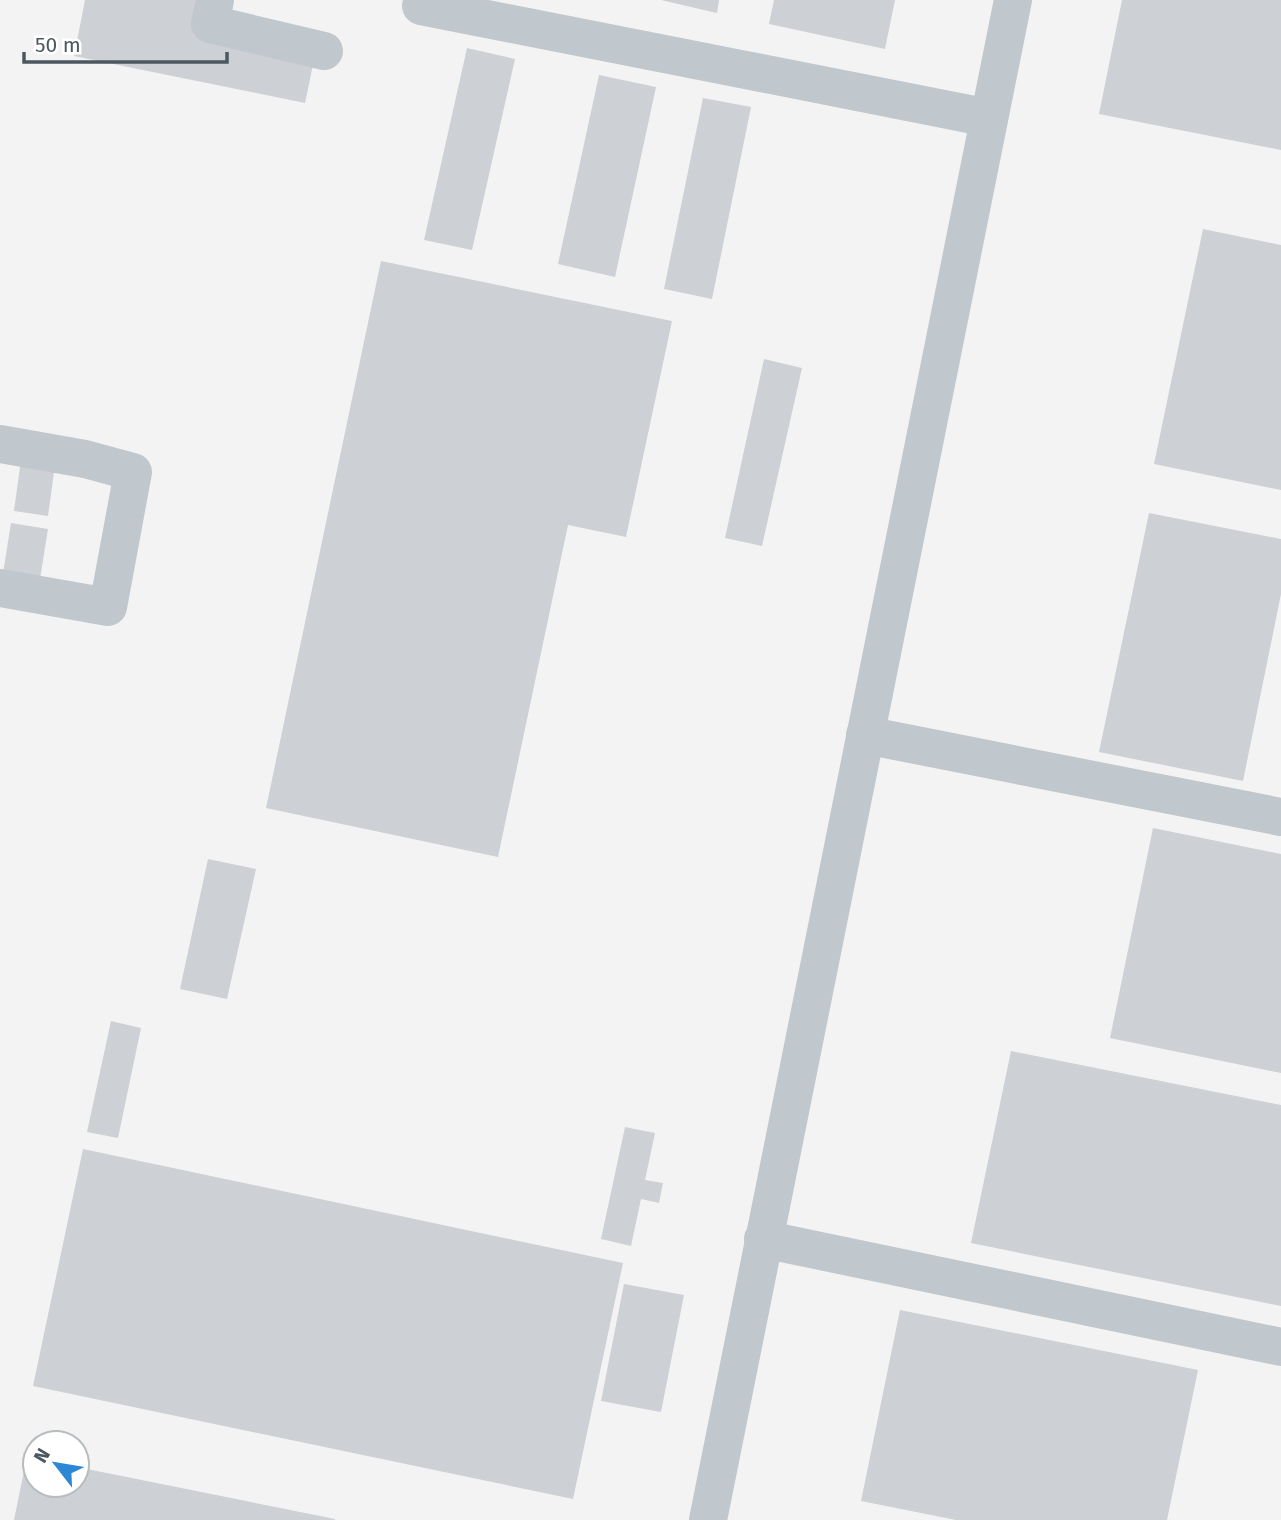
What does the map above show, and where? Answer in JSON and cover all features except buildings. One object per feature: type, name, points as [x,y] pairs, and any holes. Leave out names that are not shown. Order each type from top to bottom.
[{"type":"street","points":[[215,0],[210,24],[324,51]]},
{"type":"street","points":[[708,1520],[1013,0]]},
{"type":"street","points":[[421,6],[989,118]]},
{"type":"street","points":[[0,444],[85,459],[133,472],[108,607],[0,588]]},
{"type":"street","points":[[865,735],[1281,817]]},
{"type":"street","points":[[763,1239],[1281,1347]]}]
